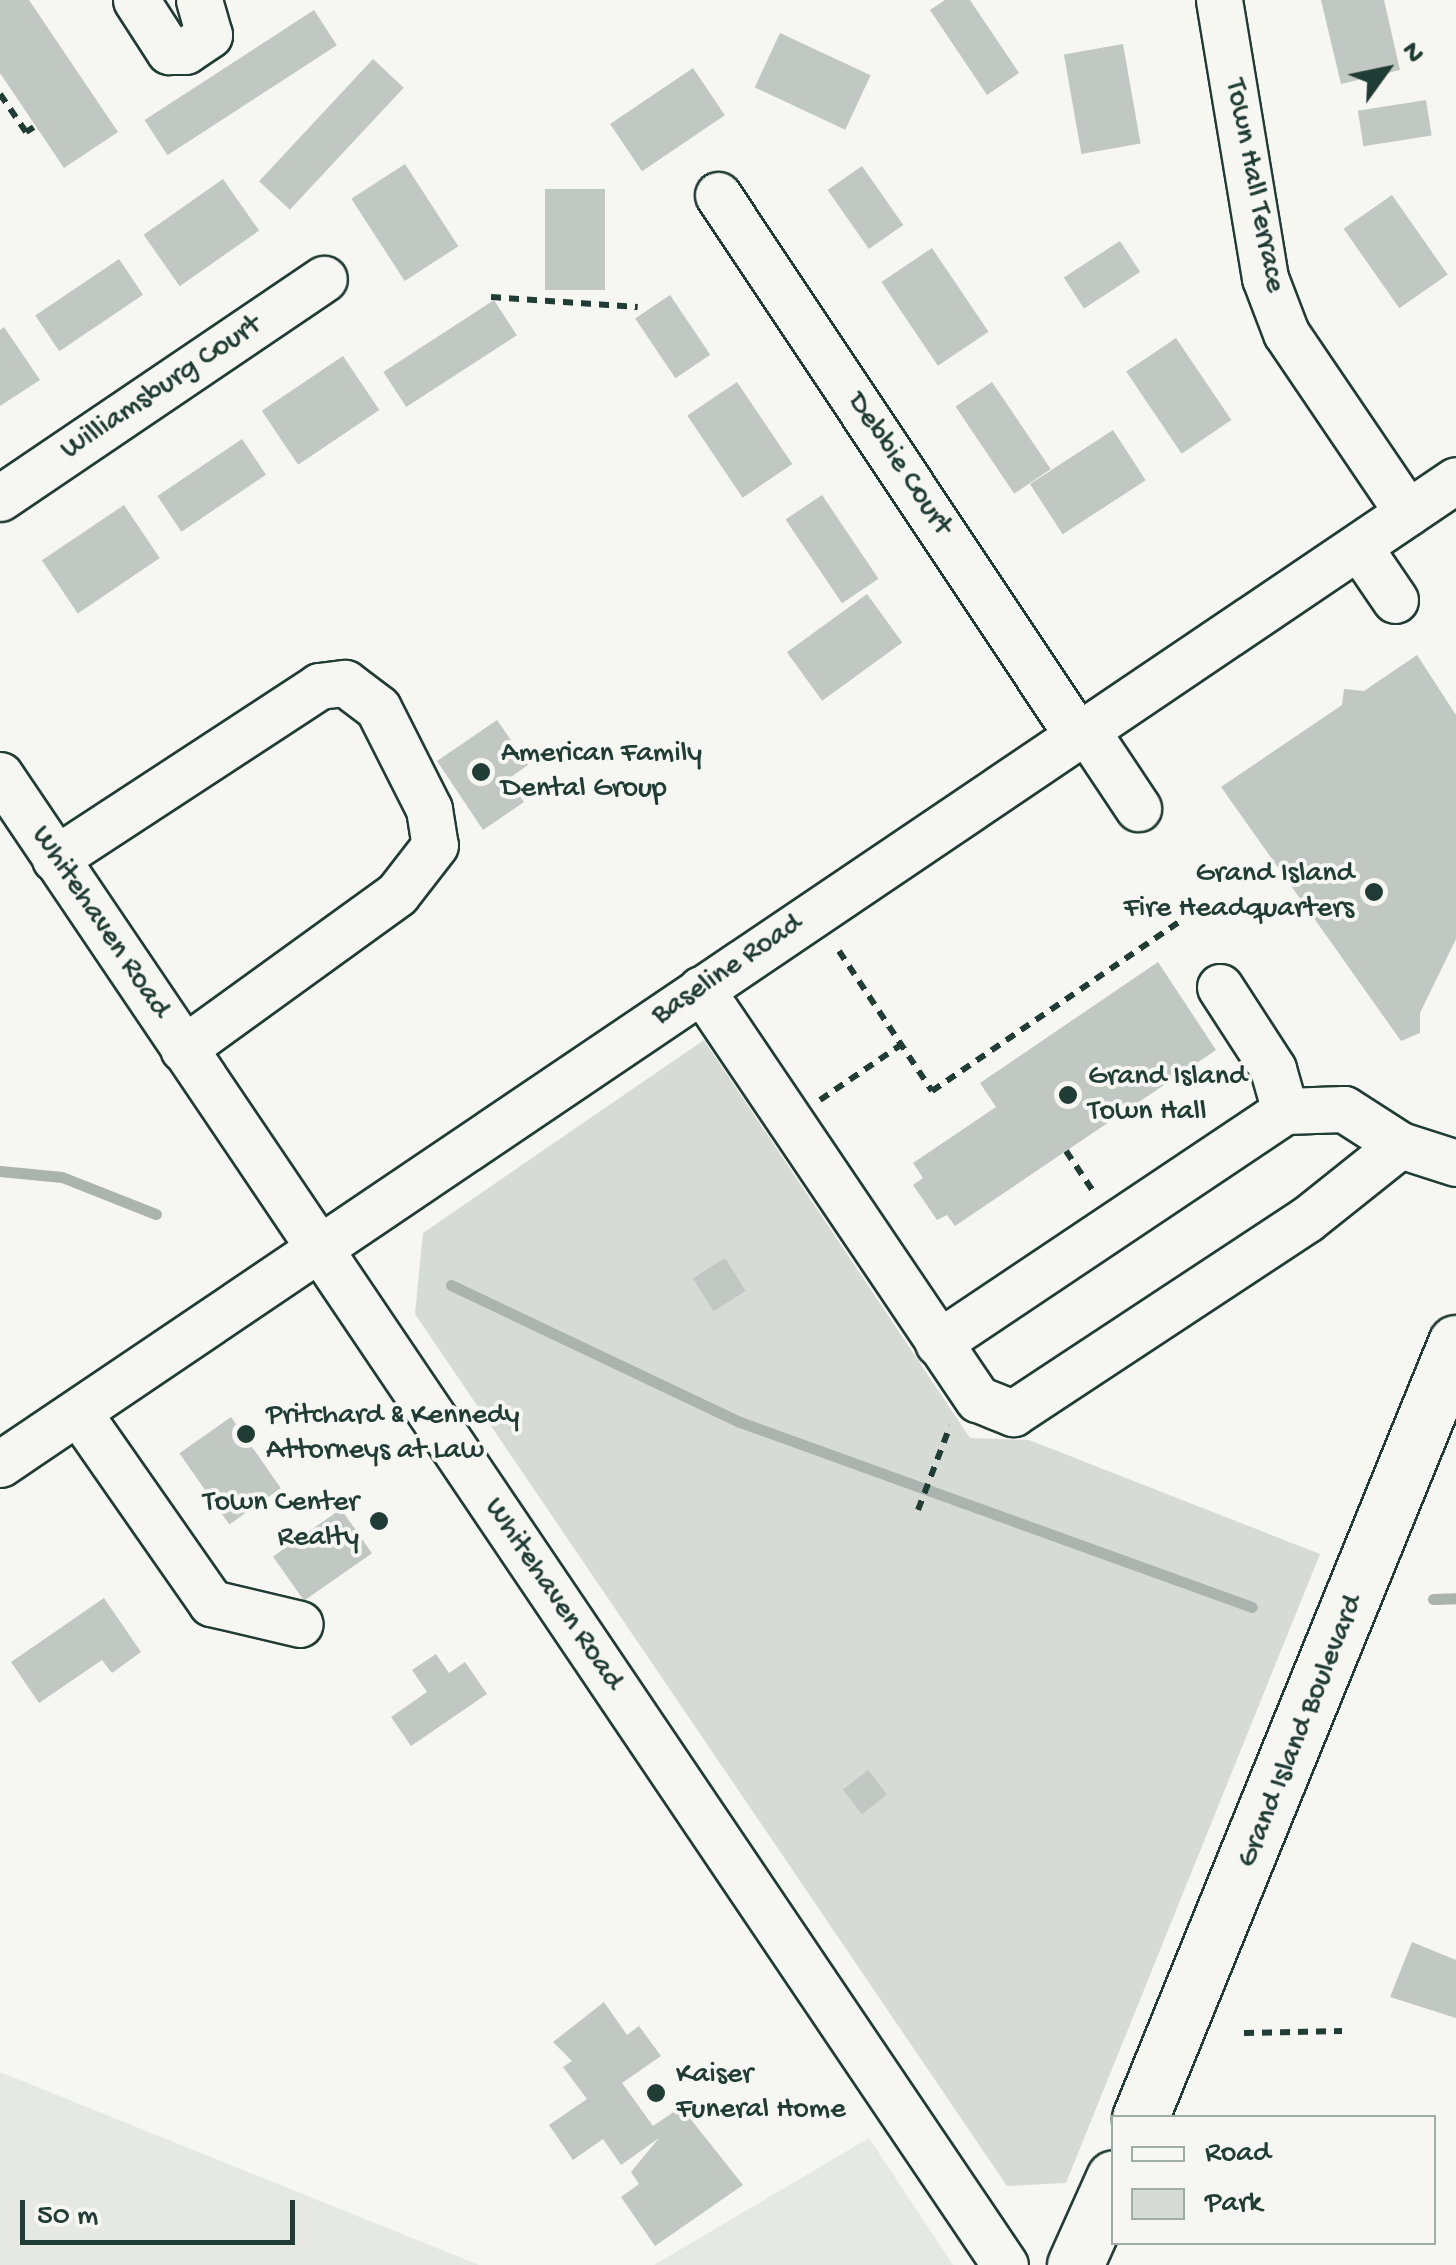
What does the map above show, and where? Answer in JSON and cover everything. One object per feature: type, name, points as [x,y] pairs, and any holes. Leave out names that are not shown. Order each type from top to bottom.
[{"type":"main road","name":"Grand Island Boulevard","points":[[1141,2115],[1456,1343]]},
{"type":"main road","points":[[1075,2265],[1111,2185]]},
{"type":"street","points":[[136,0],[169,51],[186,52],[209,35],[199,0]]},
{"type":"street","name":"Town Hall Terrace","points":[[1219,0],[1265,278],[1286,333],[1408,513]]},
{"type":"street","name":"Debbie Court","points":[[718,195],[1082,733],[1138,808]]},
{"type":"street","name":"Williamsburg Court","points":[[0,498],[324,279]]},
{"type":"street","name":"Baseline Road","points":[[0,1464],[1456,480]]},
{"type":"street","points":[[1359,547],[1395,600]]},
{"type":"street","points":[[55,858],[319,686],[345,684],[378,708],[429,809],[436,844],[397,894],[183,1048]]},
{"type":"street","name":"Whitehaven Road","points":[[0,775],[1005,2265]]},
{"type":"street","points":[[1220,986],[1273,1069],[1284,1111]]},
{"type":"street","points":[[701,989],[978,1399],[1013,1413],[1290,1232],[1400,1144]]},
{"type":"street","points":[[938,1343],[1284,1111],[1344,1109],[1400,1144],[1456,1163]]},
{"type":"street","points":[[78,1412],[211,1603],[300,1624]]},
{"type":"path","points":[[0,94],[26,132],[34,127]]},
{"type":"path","points":[[490,297],[638,307]]},
{"type":"path","points":[[839,951],[932,1091],[1180,922]]},
{"type":"path","points":[[790,1121],[902,1044]]},
{"type":"path","points":[[1066,1151],[1102,1205]]},
{"type":"path","points":[[918,1510],[957,1406]]},
{"type":"path","points":[[1244,2033],[1342,2031]]},
{"type":"shaded area","points":[[0,2072],[479,2265],[0,2265]]},
{"type":"shaded area","points":[[869,2138],[953,2265],[654,2265]]},
{"type":"green space","points":[[704,1040],[970,1438],[1029,1440],[1320,1554],[1066,2183],[1007,2186],[415,1314],[423,1233]]},
{"type":"building","points":[[0,0],[29,0],[118,132],[64,168],[0,73]]},
{"type":"building","points":[[945,0],[970,0],[1019,73],[987,95],[930,10]]},
{"type":"building","points":[[1321,0],[1384,0],[1400,70],[1341,84]]},
{"type":"building","points":[[314,10],[337,45],[167,155],[145,120]]},
{"type":"building","points":[[780,33],[871,75],[845,130],[755,87]]},
{"type":"building","points":[[1123,44],[1141,143],[1081,154],[1064,54]]},
{"type":"building","points":[[373,59],[404,88],[290,210],[259,181]]},
{"type":"building","points":[[693,68],[725,115],[642,171],[610,124]]},
{"type":"building","points":[[1426,100],[1432,136],[1363,146],[1358,111]]},
{"type":"building","points":[[405,164],[458,246],[405,281],[351,199]]},
{"type":"building","points":[[862,166],[903,225],[869,249],[828,190]]},
{"type":"building","points":[[223,179],[259,231],[180,286],[144,235]]},
{"type":"building","points":[[545,189],[605,189],[605,290],[545,290]]},
{"type":"building","points":[[1392,195],[1448,274],[1399,308],[1344,229]]},
{"type":"building","points":[[1120,241],[1140,272],[1084,309],[1064,277]]},
{"type":"building","points":[[932,248],[988,332],[938,366],[881,282]]},
{"type":"building","points":[[119,259],[143,295],[59,351],[35,315]]},
{"type":"building","points":[[670,295],[710,355],[675,378],[635,318]]},
{"type":"building","points":[[494,300],[517,335],[406,407],[383,372]]},
{"type":"building","points":[[4,327],[40,380],[0,406],[0,330]]},
{"type":"building","points":[[1176,338],[1231,420],[1182,454],[1126,372]]},
{"type":"building","points":[[343,356],[379,410],[298,465],[262,411]]},
{"type":"building","points":[[737,382],[792,464],[743,498],[687,416]]},
{"type":"building","points":[[992,382],[1051,469],[1014,494],[956,407]]},
{"type":"building","points":[[1113,430],[1146,480],[1063,534],[1030,484]]},
{"type":"building","points":[[242,439],[266,475],[181,532],[157,496]]},
{"type":"building","points":[[822,495],[878,579],[842,603],[786,520]]},
{"type":"building","points":[[124,505],[160,558],[78,613],[42,560]]},
{"type":"building","points":[[867,594],[902,643],[822,701],[787,652]]},
{"type":"building","name":"Grand Island Fire Headquarters","points":[[1417,655],[1456,715],[1456,939],[1420,1013],[1420,1033],[1401,1041],[1221,787],[1342,705],[1344,689],[1364,691]]},
{"type":"building","name":"American Family Dental Group","points":[[497,720],[528,765],[508,779],[524,802],[483,830],[437,761]]},
{"type":"building","name":"Grand Island Town Hall","points":[[1158,962],[1216,1050],[955,1226],[947,1215],[937,1220],[913,1185],[923,1178],[913,1163],[996,1107],[980,1083]]},
{"type":"building","points":[[725,1258],[746,1291],[713,1311],[693,1278]]},
{"type":"building","points":[[231,1417],[281,1488],[229,1524],[179,1453]]},
{"type":"building","points":[[341,1509],[372,1553],[304,1601],[273,1557]]},
{"type":"building","points":[[104,1598],[141,1652],[112,1673],[102,1660],[39,1703],[11,1662]]},
{"type":"building","points":[[436,1654],[449,1673],[465,1662],[487,1694],[411,1746],[391,1717],[427,1692],[412,1670]]},
{"type":"building","points":[[868,1770],[887,1794],[862,1814],[843,1790]]},
{"type":"building","points":[[1412,1942],[1456,1960],[1456,2018],[1390,1997]]},
{"type":"building","points":[[604,2002],[627,2035],[639,2026],[661,2056],[622,2083],[653,2126],[681,2107],[743,2185],[655,2246],[621,2197],[639,2184],[631,2172],[659,2138],[621,2165],[603,2139],[573,2160],[549,2125],[587,2099],[563,2067],[572,2061],[553,2042]]},
{"type":"waterway","points":[[0,1171],[62,1177],[156,1214]]},
{"type":"waterway","points":[[451,1285],[740,1422],[1252,1607]]},
{"type":"waterway","points":[[1433,1599],[1456,1598]]},
{"type":"place","name":"American Family Dental Group","points":[[481,772]]},
{"type":"place","name":"Grand Island Fire Headquarters","points":[[1374,892]]},
{"type":"place","name":"Grand Island Town Hall","points":[[1068,1095]]},
{"type":"place","name":"Pritchard & Kennedy Attorneys at Law","points":[[246,1434]]},
{"type":"place","name":"Town Center Realty","points":[[379,1521]]},
{"type":"place","name":"Kaiser Funeral Home","points":[[656,2093]]}]
